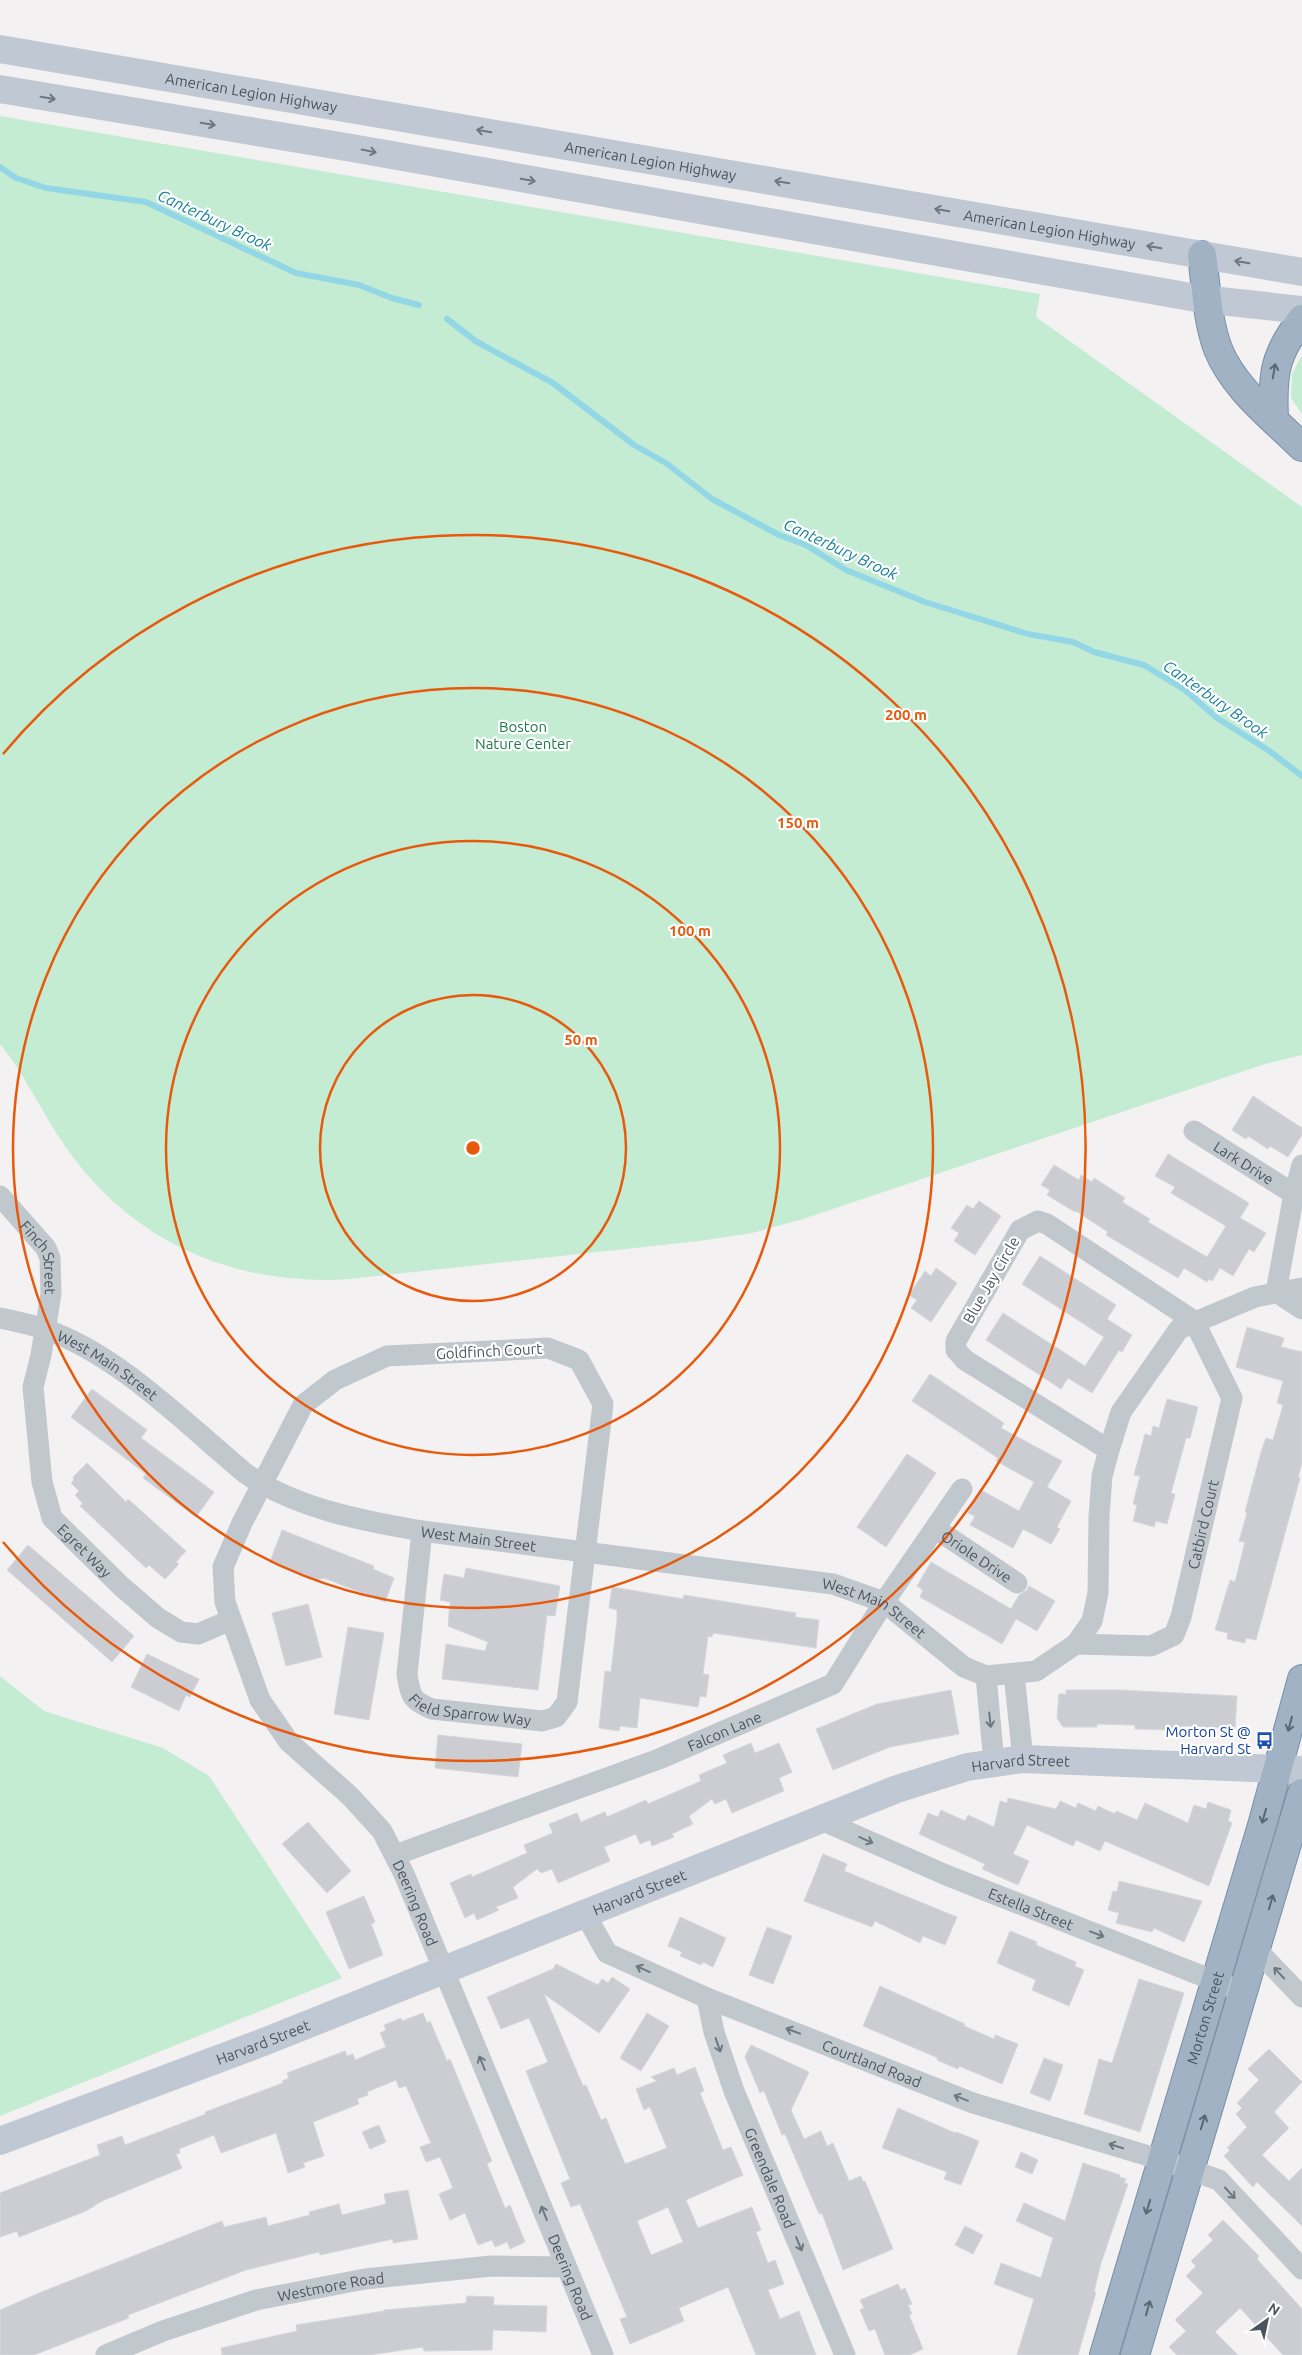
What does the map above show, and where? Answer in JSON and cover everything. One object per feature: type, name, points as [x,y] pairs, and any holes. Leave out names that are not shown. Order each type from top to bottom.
[{"type":"highway","points":[[1202,255],[1215,338],[1222,356],[1243,388],[1302,447]]},
{"type":"highway","points":[[1274,420],[1273,381],[1276,362],[1284,343],[1302,319]]},
{"type":"highway","name":"Morton Street","points":[[1106,2354],[1216,1981],[1290,1770],[1302,1679]]},
{"type":"highway","name":"Morton Street","points":[[1135,2355],[1302,1794]]},
{"type":"main road","name":"American Legion Highway","points":[[0,49],[1302,272]]},
{"type":"main road","points":[[0,89],[352,148],[1208,299],[1302,310]]},
{"type":"main road","name":"Harvard Street","points":[[0,2141],[261,2043],[584,1912],[897,1789],[967,1767],[1023,1759],[1290,1770]]},
{"type":"street","name":"Lark Drive","points":[[1194,1131],[1294,1194]]},
{"type":"street","points":[[1302,1164],[1294,1194],[1276,1292],[1302,1309]]},
{"type":"street","name":"Finch Street","points":[[0,1196],[46,1248],[50,1258],[51,1294],[46,1329]]},
{"type":"street","name":"Blue Jay Circle","points":[[1109,1450],[966,1360],[956,1350],[956,1341],[1020,1230],[1038,1220],[1047,1224],[1194,1321]]},
{"type":"street","name":"West Main Street","points":[[0,1318],[46,1329],[84,1347],[136,1381],[262,1485],[357,1520],[422,1531],[584,1550],[833,1584],[884,1602],[964,1667],[986,1676],[1036,1671],[1076,1644],[1092,1621],[1098,1592],[1099,1517],[1102,1476],[1109,1450],[1121,1412],[1179,1329],[1254,1297],[1302,1288]]},
{"type":"street","name":"Catbird Court","points":[[1076,1644],[1151,1646],[1174,1635],[1178,1626],[1232,1398],[1194,1321]]},
{"type":"street","name":"Egret Way","points":[[46,1329],[33,1387],[42,1482],[52,1518],[121,1586],[158,1618],[181,1632],[198,1634],[231,1620]]},
{"type":"street","name":"Goldfinch Court","points":[[262,1485],[303,1405],[335,1380],[387,1356],[548,1348],[579,1360],[603,1404],[584,1550]]},
{"type":"street","name":"Deering Road","points":[[262,1485],[223,1567],[225,1602],[260,1700],[289,1742],[350,1796],[382,1831],[395,1856],[443,1969],[603,2355]]},
{"type":"street","name":"Falcon Lane","points":[[395,1856],[659,1759],[833,1684],[884,1602],[962,1489]]},
{"type":"street","name":"Oriole Drive","points":[[936,1529],[1017,1583]]},
{"type":"street","name":"Field Sparrow Way","points":[[422,1531],[407,1674],[409,1692],[417,1703],[432,1709],[542,1721],[556,1717],[567,1702],[584,1550]]},
{"type":"street","points":[[1014,1674],[1023,1759]]},
{"type":"street","points":[[986,1676],[994,1763]]},
{"type":"street","name":"Estella Street","points":[[821,1820],[946,1875],[1243,1992]]},
{"type":"street","name":"Courtland Road","points":[[584,1912],[607,1952],[707,1998],[974,2103],[1162,2160],[1219,2180],[1302,2269]]},
{"type":"street","points":[[1256,1949],[1302,1997]]},
{"type":"street","name":"Greendale Road","points":[[707,1998],[714,2032],[734,2091],[845,2355]]},
{"type":"street","name":"Westmore Road","points":[[106,2355],[163,2331],[256,2300],[365,2279],[491,2266],[566,2267]]},
{"type":"green space","name":"Boston Nature Center","points":[[0,116],[1040,294],[1036,317],[1302,507],[1302,1055],[1265,1064],[803,1219],[752,1233],[699,1241],[349,1279],[307,1280],[266,1275],[226,1266],[189,1252],[154,1232],[121,1208],[91,1180],[65,1146],[18,1069],[0,1044]]},
{"type":"green space","points":[[1302,355],[1302,414],[1291,398],[1292,374]]},
{"type":"green space","points":[[0,1676],[44,1711],[163,1748],[209,1776],[342,1978],[0,2116]]},
{"type":"building","points":[[1253,1096],[1302,1128],[1302,1135],[1288,1157],[1270,1146],[1268,1149],[1248,1136],[1246,1139],[1232,1130]]},
{"type":"building","points":[[1168,1154],[1249,1203],[1240,1218],[1266,1233],[1254,1252],[1249,1249],[1233,1276],[1220,1268],[1212,1281],[1209,1279],[1207,1282],[1184,1268],[1178,1278],[1106,1235],[1108,1232],[1047,1195],[1050,1190],[1041,1185],[1054,1165],[1079,1180],[1081,1175],[1092,1182],[1094,1178],[1125,1198],[1122,1202],[1150,1219],[1148,1222],[1207,1257],[1226,1226],[1171,1193],[1175,1187],[1155,1176]]},
{"type":"building","points":[[979,1201],[1001,1216],[975,1255],[954,1241],[959,1233],[951,1228],[967,1205],[973,1209]]},
{"type":"building","points":[[1040,1256],[1116,1305],[1107,1319],[1132,1335],[1122,1352],[1119,1350],[1092,1393],[1068,1378],[1061,1389],[986,1340],[1003,1313],[1085,1366],[1104,1337],[1022,1284]]},
{"type":"building","points":[[936,1268],[957,1283],[931,1322],[911,1308],[917,1300],[909,1295],[925,1271],[931,1276]]},
{"type":"building","points":[[1247,1327],[1284,1338],[1281,1347],[1302,1352],[1302,1462],[1298,1478],[1300,1478],[1256,1640],[1246,1638],[1245,1643],[1227,1639],[1228,1633],[1215,1630],[1230,1580],[1235,1582],[1245,1542],[1239,1541],[1261,1452],[1266,1438],[1273,1440],[1283,1405],[1277,1403],[1283,1381],[1236,1367]]},
{"type":"building","points":[[930,1374],[1004,1423],[1001,1428],[1062,1461],[1047,1487],[1071,1501],[1057,1527],[1060,1529],[1051,1544],[1023,1529],[1013,1548],[970,1525],[975,1516],[968,1513],[981,1490],[1019,1511],[1034,1482],[996,1461],[998,1458],[912,1401]]},
{"type":"building","points":[[92,1389],[147,1430],[141,1438],[214,1492],[196,1517],[143,1478],[146,1474],[71,1417]]},
{"type":"building","points":[[1167,1399],[1198,1407],[1190,1438],[1186,1438],[1171,1493],[1175,1494],[1167,1524],[1156,1521],[1154,1527],[1133,1521],[1137,1505],[1133,1504],[1140,1476],[1134,1475],[1145,1434],[1151,1436],[1153,1426],[1159,1428]]},
{"type":"building","points":[[907,1454],[936,1473],[886,1547],[857,1527]]},
{"type":"building","points":[[87,1463],[126,1502],[128,1499],[186,1551],[176,1562],[179,1564],[165,1579],[149,1565],[146,1568],[80,1506],[83,1504],[75,1495],[79,1491],[71,1483],[74,1480],[73,1477]]},
{"type":"building","points":[[282,1530],[374,1566],[373,1569],[394,1578],[385,1602],[324,1578],[317,1580],[270,1562]]},
{"type":"building","points":[[28,1545],[134,1636],[112,1662],[7,1570]]},
{"type":"building","points":[[931,1562],[1011,1609],[1019,1595],[1027,1590],[1029,1586],[1055,1601],[1037,1631],[1016,1619],[1002,1644],[920,1597],[923,1590],[917,1586]]},
{"type":"building","points":[[466,1568],[560,1586],[555,1616],[547,1615],[538,1690],[442,1679],[446,1644],[485,1651],[488,1642],[448,1626],[450,1602],[440,1600],[444,1574],[464,1578]]},
{"type":"building","points":[[612,1587],[683,1599],[684,1595],[796,1613],[795,1617],[819,1620],[816,1648],[713,1633],[712,1637],[708,1636],[703,1674],[709,1675],[706,1697],[700,1696],[698,1707],[640,1698],[637,1728],[620,1726],[619,1731],[599,1728],[605,1671],[611,1672],[617,1620],[617,1610],[609,1608]]},
{"type":"building","points":[[308,1604],[322,1657],[286,1666],[272,1613]]},
{"type":"building","points":[[348,1627],[384,1633],[369,1720],[334,1714]]},
{"type":"building","points":[[147,1654],[199,1679],[190,1697],[186,1695],[179,1711],[131,1687]]},
{"type":"building","points":[[951,1690],[959,1734],[890,1747],[833,1770],[816,1729],[877,1704]]},
{"type":"building","points":[[1066,1690],[1119,1690],[1237,1696],[1235,1729],[1188,1726],[1174,1727],[1174,1730],[1135,1729],[1135,1725],[1097,1724],[1097,1727],[1063,1727],[1057,1718],[1059,1694],[1066,1694]]},
{"type":"building","points":[[438,1735],[522,1744],[518,1777],[435,1768]]},
{"type":"building","points":[[751,1743],[755,1753],[779,1743],[792,1772],[779,1778],[784,1791],[732,1813],[726,1799],[715,1804],[712,1799],[689,1816],[693,1824],[672,1834],[674,1837],[652,1846],[650,1840],[640,1844],[636,1834],[604,1847],[610,1861],[558,1883],[552,1869],[541,1873],[537,1869],[513,1887],[518,1898],[496,1907],[499,1910],[477,1920],[474,1913],[465,1918],[450,1883],[471,1874],[472,1877],[527,1853],[524,1845],[553,1833],[549,1824],[577,1813],[581,1822],[605,1812],[607,1817],[646,1800],[648,1804],[701,1781],[699,1775],[727,1763],[723,1755]]},
{"type":"building","points":[[1008,1798],[1056,1809],[1060,1801],[1076,1808],[1078,1803],[1096,1811],[1098,1806],[1115,1814],[1116,1811],[1137,1820],[1145,1803],[1188,1823],[1194,1805],[1206,1809],[1208,1802],[1231,1810],[1228,1821],[1232,1823],[1209,1886],[1105,1841],[1100,1851],[1076,1840],[1073,1846],[1027,1825],[1013,1854],[1029,1861],[1018,1885],[982,1869],[985,1864],[919,1834],[928,1813],[938,1817],[941,1810],[965,1821],[968,1815],[994,1827],[1000,1801],[1007,1803]]},
{"type":"building","points":[[308,1822],[351,1871],[327,1893],[282,1844]]},
{"type":"building","points":[[823,1854],[847,1864],[844,1871],[957,1917],[945,1945],[923,1936],[920,1943],[875,1921],[872,1927],[804,1901]]},
{"type":"building","points":[[1119,1881],[1202,1901],[1184,1942],[1154,1928],[1152,1932],[1116,1923],[1119,1913],[1108,1910],[1113,1891],[1117,1892]]},
{"type":"building","points":[[364,1896],[375,1922],[371,1924],[383,1955],[349,1969],[326,1912]]},
{"type":"building","points":[[680,1917],[726,1938],[713,1967],[703,1962],[701,1965],[680,1956],[682,1952],[668,1946]]},
{"type":"building","points":[[767,1927],[792,1936],[773,1984],[749,1975]]},
{"type":"building","points":[[1010,1931],[1037,1942],[1036,1945],[1076,1962],[1075,1966],[1084,1970],[1069,2006],[1032,1990],[1036,1980],[997,1963]]},
{"type":"building","points":[[556,1964],[598,1985],[602,1979],[608,1983],[612,1977],[630,1989],[599,2033],[544,1994],[583,2086],[586,2085],[601,2120],[606,2118],[625,2164],[667,2148],[650,2107],[644,2110],[636,2089],[657,2081],[651,2077],[674,2068],[677,2075],[695,2067],[704,2091],[700,2093],[723,2150],[731,2147],[743,2175],[686,2200],[698,2228],[752,2207],[761,2230],[756,2232],[768,2263],[775,2260],[784,2284],[768,2290],[780,2319],[799,2311],[816,2355],[756,2355],[728,2287],[679,2308],[684,2321],[630,2344],[620,2319],[627,2317],[580,2204],[571,2207],[561,2183],[570,2179],[526,2071],[548,2062],[529,2018],[501,2029],[487,1997],[553,1969]],"holes":[[[668,2207],[683,2242],[651,2255],[637,2221]]]},
{"type":"building","points":[[1139,1979],[1184,1993],[1140,2132],[1084,2114],[1099,2059],[1112,2063]]},
{"type":"building","points":[[880,1986],[994,2039],[995,2035],[1018,2044],[1002,2084],[959,2066],[958,2069],[937,2060],[938,2058],[863,2026]]},
{"type":"building","points":[[423,2013],[427,2023],[430,2021],[447,2061],[450,2059],[492,2161],[487,2164],[505,2208],[510,2205],[525,2242],[510,2249],[507,2242],[495,2247],[492,2240],[478,2245],[465,2213],[450,2220],[439,2194],[453,2188],[440,2157],[426,2162],[420,2147],[431,2143],[406,2086],[399,2088],[396,2080],[367,2092],[368,2095],[357,2099],[359,2104],[313,2122],[324,2156],[303,2163],[305,2167],[288,2173],[276,2133],[221,2153],[214,2135],[179,2149],[180,2153],[176,2154],[182,2168],[102,2201],[86,2211],[19,2237],[17,2231],[0,2237],[0,2193],[100,2155],[97,2145],[122,2136],[125,2145],[283,2083],[282,2081],[289,2078],[287,2073],[345,2051],[347,2056],[353,2054],[355,2060],[386,2047],[380,2033],[386,2030],[384,2025],[401,2018],[402,2021]]},
{"type":"building","points":[[647,2013],[669,2026],[641,2071],[620,2058]]},
{"type":"building","points":[[751,2045],[809,2072],[791,2110],[804,2139],[821,2131],[827,2146],[833,2143],[849,2181],[861,2176],[863,2182],[865,2181],[893,2249],[843,2270],[822,2213],[819,2214],[785,2134],[782,2135],[764,2091],[760,2093],[745,2057]]},
{"type":"building","points":[[1269,2049],[1302,2082],[1274,2112],[1289,2128],[1262,2155],[1289,2181],[1302,2168],[1302,2226],[1257,2182],[1253,2187],[1224,2156],[1230,2150],[1227,2148],[1247,2127],[1236,2114],[1242,2108],[1237,2103],[1259,2080],[1248,2069]]},
{"type":"building","points":[[1044,2058],[1063,2065],[1050,2101],[1030,2093]]},
{"type":"building","points":[[898,2108],[955,2133],[979,2141],[961,2185],[944,2179],[947,2172],[882,2148]]},
{"type":"building","points":[[379,2125],[386,2142],[370,2149],[362,2132]]},
{"type":"building","points":[[1021,2152],[1038,2160],[1032,2174],[1015,2167]]},
{"type":"building","points":[[1083,2163],[1120,2175],[1119,2177],[1126,2179],[1124,2183],[1128,2184],[1101,2263],[1094,2292],[1096,2292],[1078,2355],[1017,2355],[1034,2299],[994,2284],[1001,2263],[1041,2278],[1053,2238],[1016,2221],[1024,2203],[1065,2221]]},
{"type":"building","points":[[408,2190],[418,2239],[393,2243],[393,2239],[320,2255],[319,2252],[246,2270],[128,2315],[129,2318],[34,2355],[0,2355],[0,2310],[39,2293],[222,2221],[224,2227],[266,2217],[268,2226],[310,2215],[309,2212],[339,2204],[342,2215],[386,2204],[384,2194]]},
{"type":"building","points":[[1223,2220],[1259,2256],[1257,2259],[1302,2309],[1302,2355],[1283,2355],[1240,2308],[1215,2332],[1238,2355],[1177,2355],[1169,2347],[1186,2331],[1175,2320],[1203,2293],[1186,2276],[1196,2266],[1191,2261],[1213,2240],[1208,2235]]},
{"type":"building","points":[[965,2226],[983,2235],[973,2254],[955,2245]]},
{"type":"building","points":[[898,2284],[901,2290],[905,2288],[912,2304],[908,2305],[912,2314],[909,2315],[923,2349],[910,2355],[885,2355],[875,2329],[869,2331],[860,2310],[864,2308],[860,2300]]},
{"type":"building","points":[[467,2296],[494,2297],[493,2305],[547,2306],[546,2332],[493,2330],[492,2350],[424,2351],[423,2347],[370,2355],[222,2355],[221,2348],[297,2331],[296,2325],[384,2310],[466,2303]]},
{"type":"waterway","name":"Canterbury Brook","points":[[0,167],[16,178],[46,188],[146,202],[296,273],[359,285],[392,298],[419,305]]},
{"type":"waterway","name":"Canterbury Brook","points":[[447,319],[477,342],[553,383],[634,445],[666,463],[712,499],[779,535],[806,545],[846,570],[925,602],[1028,634],[1073,642],[1094,652],[1144,665],[1185,690],[1217,718],[1268,750],[1302,776]]},
{"type":"place","name":"Morton St @ Harvard St","points":[[1265,1740]]}]
